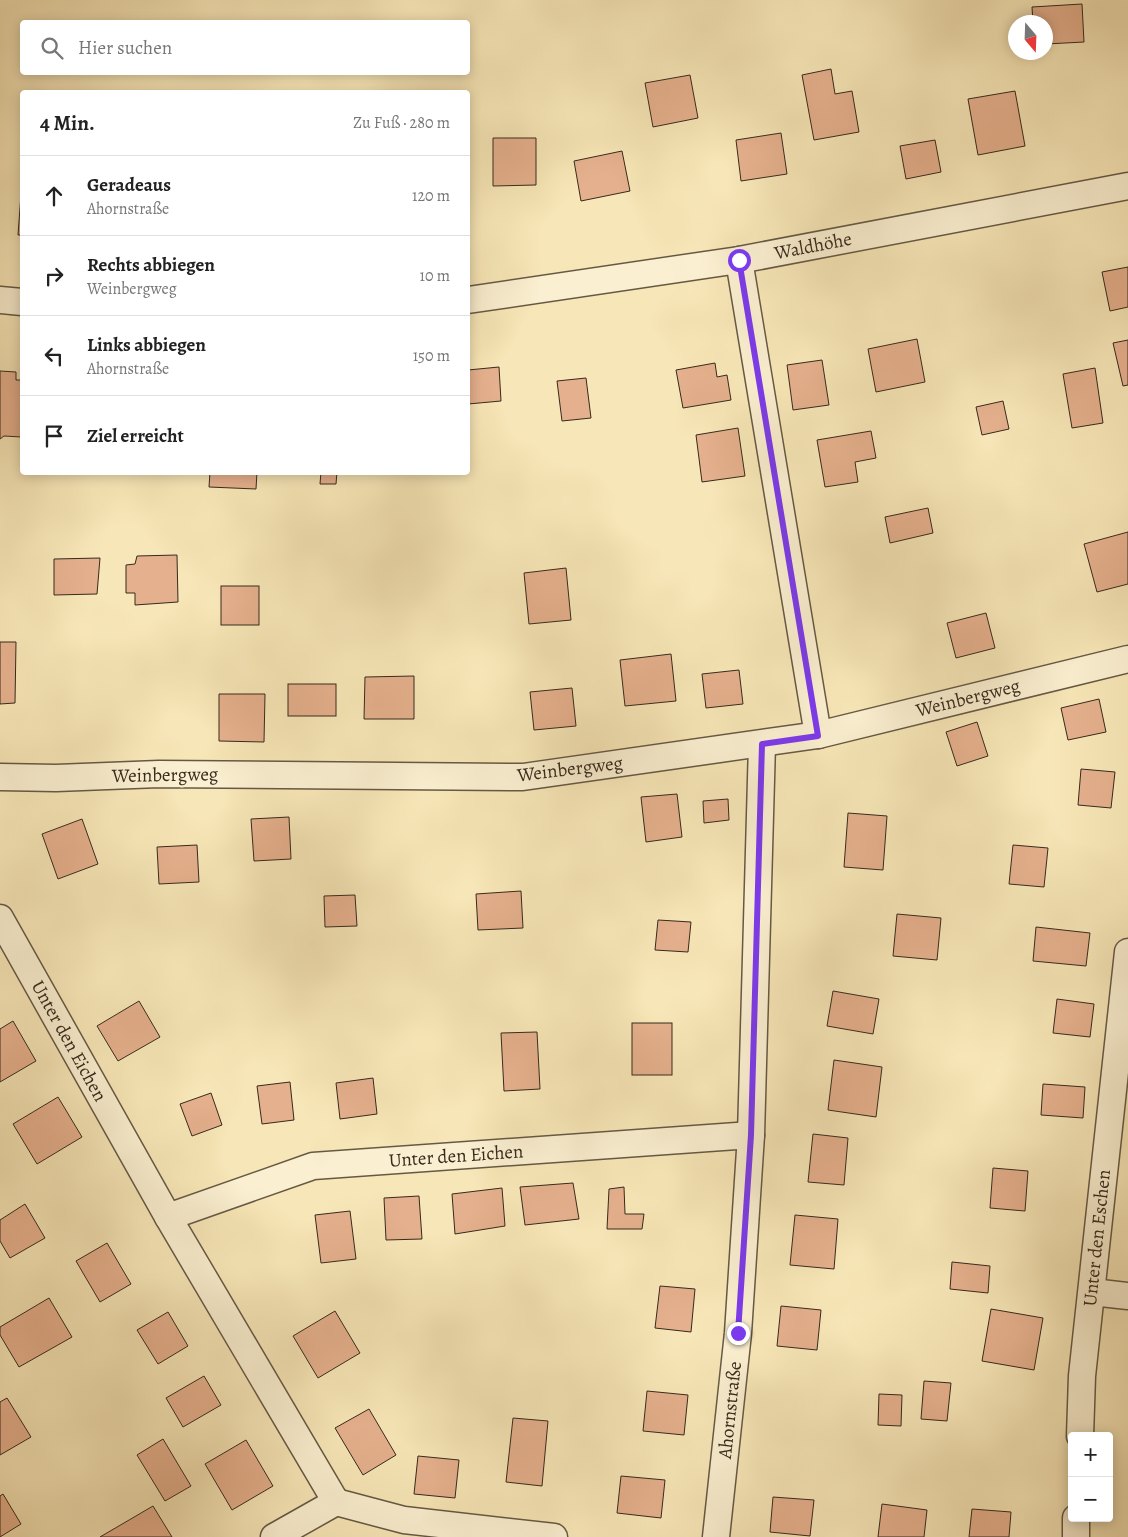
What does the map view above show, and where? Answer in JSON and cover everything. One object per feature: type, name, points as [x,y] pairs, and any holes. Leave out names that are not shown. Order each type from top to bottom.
[{"type":"street","name":"Waldhöhe","points":[[470,300],[739,260],[1128,186]]},
{"type":"street","points":[[739,260],[818,736]]},
{"type":"street","points":[[0,300],[20,302]]},
{"type":"street","name":"Weinbergweg","points":[[0,777],[56,778],[160,774],[523,777],[818,736],[1128,659]]},
{"type":"street","name":"Ahornstraße","points":[[716,1537],[738,1333],[751,1135],[762,744]]},
{"type":"street","name":"Unter den Eichen","points":[[0,918],[168,1217],[336,1502]]},
{"type":"street","name":"Unter den Eschen","points":[[1080,1432],[1082,1376],[1128,952]]},
{"type":"street","name":"Unter den Eichen","points":[[168,1217],[313,1166],[751,1135]]},
{"type":"street","points":[[1092,1292],[1128,1296]]},
{"type":"street","points":[[274,1537],[336,1502],[403,1528],[554,1537]]},
{"type":"street","points":[[1076,1522],[1076,1537]]},
{"type":"building","points":[[1082,4],[1084,42],[1053,44],[1053,15],[1033,15],[1032,7]]},
{"type":"building","points":[[831,69],[835,94],[852,91],[859,132],[814,140],[802,75]]},
{"type":"building","points":[[690,75],[698,118],[653,127],[645,83]]},
{"type":"building","points":[[1015,91],[1025,146],[978,155],[968,99]]},
{"type":"building","points":[[781,133],[787,174],[741,181],[736,140]]},
{"type":"building","points":[[493,138],[536,138],[536,185],[493,186]]},
{"type":"building","points":[[935,140],[941,172],[906,179],[900,146]]},
{"type":"building","points":[[622,151],[630,191],[581,201],[574,161]]},
{"type":"building","points":[[20,208],[20,235],[18,235]]},
{"type":"building","points":[[1128,267],[1128,307],[1110,311],[1102,272]]},
{"type":"building","points":[[917,339],[925,382],[876,392],[868,349]]},
{"type":"building","points":[[1128,340],[1128,385],[1123,386],[1113,343]]},
{"type":"building","points":[[822,360],[829,405],[793,410],[787,365]]},
{"type":"building","points":[[715,363],[717,377],[727,375],[731,400],[683,408],[676,370]]},
{"type":"building","points":[[499,367],[501,401],[470,404],[470,370]]},
{"type":"building","points":[[1095,368],[1103,423],[1072,428],[1063,374]]},
{"type":"building","points":[[0,371],[16,372],[16,380],[20,380],[20,437],[4,436],[0,439]]},
{"type":"building","points":[[586,378],[591,418],[562,421],[557,381]]},
{"type":"building","points":[[1003,401],[1009,429],[982,435],[976,407]]},
{"type":"building","points":[[738,428],[745,476],[702,482],[696,435]]},
{"type":"building","points":[[871,431],[876,458],[855,462],[858,482],[825,487],[817,440]]},
{"type":"building","points":[[210,475],[257,475],[256,489],[209,487]]},
{"type":"building","points":[[321,475],[337,475],[336,484],[320,484]]},
{"type":"building","points":[[928,508],[933,533],[890,543],[885,517]]},
{"type":"building","points":[[1128,532],[1128,584],[1097,592],[1084,544]]},
{"type":"building","points":[[177,555],[178,602],[135,605],[135,593],[126,593],[126,565],[135,564],[137,556]]},
{"type":"building","points":[[100,558],[97,594],[54,595],[54,559]]},
{"type":"building","points":[[566,568],[571,620],[529,624],[524,573]]},
{"type":"building","points":[[221,586],[259,586],[259,625],[221,625]]},
{"type":"building","points":[[986,613],[995,648],[956,658],[947,623]]},
{"type":"building","points":[[0,642],[16,642],[15,703],[0,704]]},
{"type":"building","points":[[671,654],[676,701],[625,706],[620,660]]},
{"type":"building","points":[[739,670],[743,704],[706,708],[702,674]]},
{"type":"building","points":[[414,676],[414,719],[364,719],[365,677]]},
{"type":"building","points":[[288,684],[336,684],[336,716],[288,716]]},
{"type":"building","points":[[572,688],[576,726],[534,730],[530,692]]},
{"type":"building","points":[[219,694],[265,694],[264,742],[219,741]]},
{"type":"building","points":[[1099,699],[1106,732],[1068,740],[1061,708]]},
{"type":"building","points":[[977,722],[988,756],[957,766],[946,732]]},
{"type":"building","points":[[1081,769],[1115,772],[1111,808],[1078,805]]},
{"type":"building","points":[[677,794],[682,837],[646,842],[641,797]]},
{"type":"building","points":[[728,799],[729,820],[704,823],[703,801]]},
{"type":"building","points":[[848,813],[887,816],[883,870],[844,867]]},
{"type":"building","points":[[289,817],[291,859],[254,861],[251,819]]},
{"type":"building","points":[[82,819],[98,864],[58,879],[42,834]]},
{"type":"building","points":[[197,845],[199,882],[159,884],[157,847]]},
{"type":"building","points":[[1013,845],[1048,848],[1044,887],[1009,884]]},
{"type":"building","points":[[521,891],[523,928],[478,930],[476,894]]},
{"type":"building","points":[[355,895],[357,926],[325,927],[324,896]]},
{"type":"building","points":[[897,914],[941,918],[937,960],[893,956]]},
{"type":"building","points":[[658,920],[691,922],[688,952],[655,950]]},
{"type":"building","points":[[1036,927],[1090,933],[1086,966],[1033,961]]},
{"type":"building","points":[[833,991],[879,999],[873,1034],[827,1026]]},
{"type":"building","points":[[1057,999],[1094,1004],[1090,1037],[1053,1033]]},
{"type":"building","points":[[139,1001],[160,1037],[118,1061],[97,1026]]},
{"type":"building","points":[[13,1021],[36,1061],[0,1082],[0,1029]]},
{"type":"building","points":[[632,1023],[672,1023],[672,1075],[632,1075]]},
{"type":"building","points":[[537,1032],[540,1089],[504,1091],[501,1033]]},
{"type":"building","points":[[834,1060],[882,1067],[876,1117],[828,1110]]},
{"type":"building","points":[[373,1078],[377,1114],[340,1119],[336,1083]]},
{"type":"building","points":[[290,1082],[294,1120],[262,1124],[257,1086]]},
{"type":"building","points":[[1043,1084],[1085,1087],[1083,1118],[1041,1115]]},
{"type":"building","points":[[211,1093],[222,1125],[192,1136],[180,1104]]},
{"type":"building","points":[[58,1097],[82,1137],[37,1164],[13,1124]]},
{"type":"building","points":[[813,1134],[848,1138],[844,1185],[808,1182]]},
{"type":"building","points":[[993,1168],[1028,1171],[1025,1211],[990,1208]]},
{"type":"building","points":[[573,1183],[579,1219],[525,1225],[520,1187]]},
{"type":"building","points":[[624,1187],[625,1214],[644,1214],[642,1229],[607,1229],[609,1189]]},
{"type":"building","points":[[502,1188],[505,1226],[455,1234],[452,1194]]},
{"type":"building","points":[[419,1196],[422,1239],[386,1240],[384,1198]]},
{"type":"building","points":[[25,1204],[45,1238],[10,1258],[0,1241],[0,1220]]},
{"type":"building","points":[[350,1211],[356,1259],[321,1263],[315,1215]]},
{"type":"building","points":[[795,1215],[838,1219],[834,1269],[790,1265]]},
{"type":"building","points":[[107,1243],[131,1284],[100,1302],[76,1261]]},
{"type":"building","points":[[952,1262],[990,1266],[988,1293],[950,1289]]},
{"type":"building","points":[[660,1286],[695,1289],[691,1332],[655,1328]]},
{"type":"building","points":[[49,1298],[72,1337],[19,1367],[0,1335],[0,1327]]},
{"type":"building","points":[[781,1306],[821,1310],[817,1350],[777,1346]]},
{"type":"building","points":[[991,1309],[1043,1318],[1034,1370],[982,1361]]},
{"type":"building","points":[[335,1311],[360,1353],[318,1378],[293,1336]]},
{"type":"building","points":[[168,1312],[188,1346],[158,1364],[137,1330]]},
{"type":"building","points":[[204,1376],[221,1405],[183,1427],[166,1398]]},
{"type":"building","points":[[924,1381],[951,1383],[947,1421],[921,1419]]},
{"type":"building","points":[[647,1391],[688,1395],[684,1435],[643,1431]]},
{"type":"building","points":[[879,1394],[902,1395],[901,1426],[878,1425]]},
{"type":"building","points":[[7,1398],[31,1437],[0,1455],[0,1402]]},
{"type":"building","points":[[369,1409],[396,1455],[363,1475],[335,1428]]},
{"type":"building","points":[[513,1418],[548,1421],[542,1486],[506,1482]]},
{"type":"building","points":[[163,1439],[191,1486],[165,1501],[137,1455]]},
{"type":"building","points":[[246,1440],[273,1486],[232,1510],[205,1464]]},
{"type":"building","points":[[418,1456],[459,1460],[455,1498],[414,1494]]},
{"type":"building","points":[[621,1476],[665,1480],[661,1518],[617,1513]]},
{"type":"building","points":[[3,1494],[21,1524],[0,1537],[0,1496]]},
{"type":"building","points":[[773,1497],[814,1500],[810,1536],[770,1532]]},
{"type":"building","points":[[882,1504],[927,1510],[924,1537],[878,1537]]},
{"type":"building","points":[[153,1506],[172,1537],[100,1537]]},
{"type":"building","points":[[972,1509],[1011,1512],[1009,1537],[969,1537]]},
{"type":"route","points":[[738,1333],[751,1135],[762,744],[818,736],[739,260]]}]
